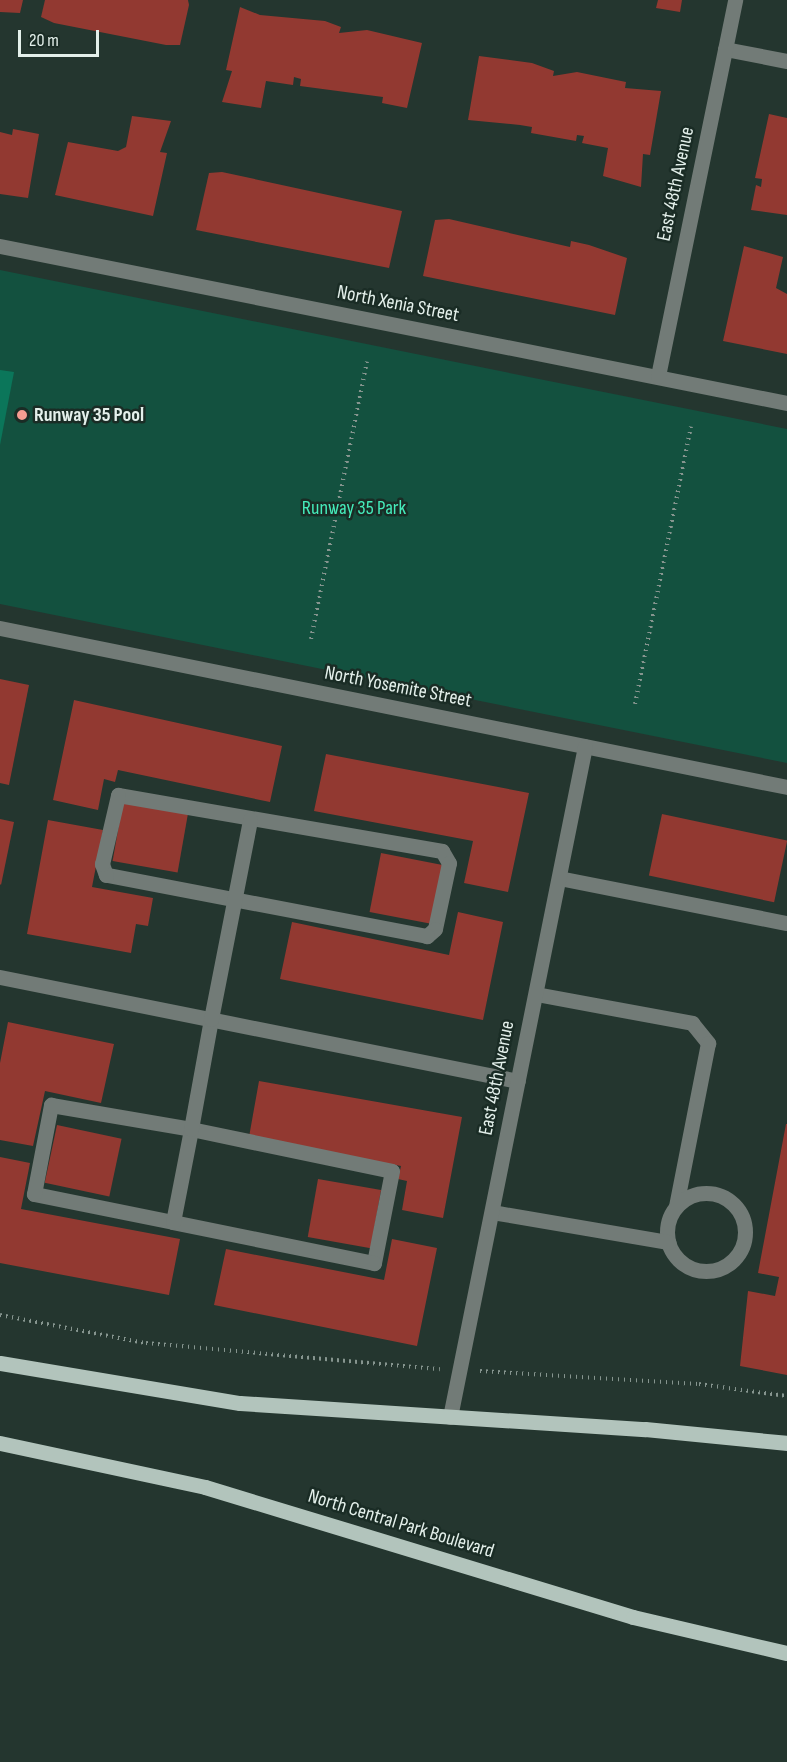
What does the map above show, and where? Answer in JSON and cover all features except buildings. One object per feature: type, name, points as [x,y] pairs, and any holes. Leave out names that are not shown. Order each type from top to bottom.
[{"type":"main road","points":[[0,1363],[197,1398],[787,1443]]},
{"type":"main road","name":"North Central Park Boulevard","points":[[0,1443],[205,1487],[633,1617],[787,1653]]},
{"type":"street","name":"East 48th Avenue","points":[[658,376],[735,0]]},
{"type":"street","points":[[725,49],[787,62]]},
{"type":"street","name":"North Xenia Street","points":[[0,246],[787,403]]},
{"type":"street","name":"North Yosemite Street","points":[[0,628],[787,787]]},
{"type":"street","name":"East 48th Avenue","points":[[450,1417],[585,746]]},
{"type":"street","points":[[124,794],[250,820],[442,850],[449,862],[435,929],[427,936],[234,903],[106,875],[102,864],[115,800],[124,794]]},
{"type":"street","points":[[173,1222],[250,820]]},
{"type":"street","points":[[559,878],[787,923]]},
{"type":"street","points":[[0,977],[518,1081]]},
{"type":"street","points":[[536,994],[692,1023],[708,1043],[676,1206],[668,1223],[668,1242],[682,1263],[707,1271],[730,1262],[744,1240],[741,1215],[724,1197],[698,1193],[676,1206]]},
{"type":"street","points":[[51,1105],[190,1129],[392,1172],[374,1263],[173,1222],[34,1194],[51,1105]]},
{"type":"street","points":[[492,1212],[668,1242]]},
{"type":"path","points":[[311,639],[367,362]]},
{"type":"path","points":[[635,704],[691,427]]},
{"type":"path","points":[[0,1315],[146,1343],[460,1370],[699,1384],[787,1396]]},
{"type":"green space","name":"Runway 35 Park","points":[[0,270],[787,429],[787,763],[0,604]]},
{"type":"shaded area","name":"Runway 35 Pool","points":[[0,370],[14,372],[0,445]]},
{"type":"place","name":"Runway 35 Pool","points":[[22,415]]}]
